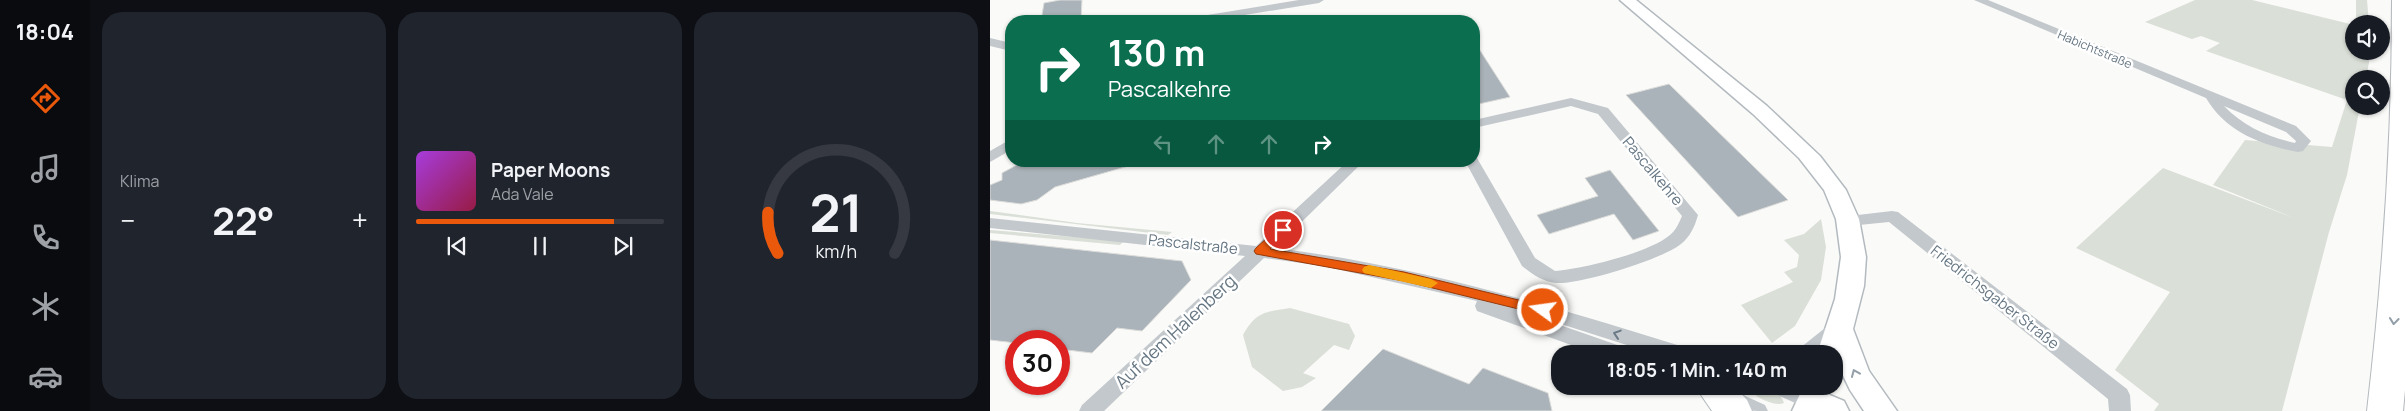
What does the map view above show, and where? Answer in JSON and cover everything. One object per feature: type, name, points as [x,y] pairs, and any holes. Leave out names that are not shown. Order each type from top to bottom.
[{"type":"highway","points":[[2385,411],[2403,211],[2405,62],[2400,0]]},
{"type":"main road","points":[[1627,0],[1762,111],[1803,151],[1831,184],[1841,200],[1849,221],[1853,242],[1853,276],[1850,293],[1835,341],[1866,394],[1882,411]]},
{"type":"street","points":[[1226,15],[1319,0]]},
{"type":"street","name":"Habichtstraße","points":[[1978,0],[2291,129],[2304,140],[2298,148],[2282,146],[2230,120],[2216,106],[2212,98]]},
{"type":"street","points":[[990,42],[1005,46]]},
{"type":"street","name":"Pascalkehre","points":[[1475,167],[1528,262],[1543,273],[1555,277],[1579,276],[1668,245],[1686,230],[1690,215],[1603,111],[1571,102],[1480,123]]},
{"type":"street","points":[[990,158],[1005,148]]},
{"type":"street","points":[[1260,251],[1351,167]]},
{"type":"street","name":"Friedrichsgaber Straße","points":[[1849,221],[1892,216],[2119,395],[2120,411]]},
{"type":"street","name":"Pascalstraße","points":[[990,223],[1260,251],[1332,262],[1543,310],[1652,345]]},
{"type":"street","name":"Auf dem Halenberg","points":[[1090,411],[1260,251]]},
{"type":"street","name":"Pascalstraße","points":[[1454,289],[1480,304],[1594,345]]},
{"type":"street","points":[[1800,395],[1819,403]]},
{"type":"street","points":[[1719,396],[1757,411]]},
{"type":"shaded area","points":[[2195,0],[2252,0],[2345,23],[2345,60],[2369,60],[2368,70],[2345,70],[2345,99],[2206,51],[2220,43],[2201,36],[2192,39],[2145,22]]},
{"type":"shaded area","points":[[2356,0],[2367,0],[2368,15],[2356,15]]},
{"type":"shaded area","points":[[2345,106],[2345,115],[2358,115],[2347,175],[2329,232],[2282,411],[2154,411],[2159,404],[2115,370],[2170,292],[2076,248],[2163,168],[2294,218],[2213,185],[2245,140],[2332,147]]},
{"type":"shaded area","points":[[990,211],[1077,223],[1172,232],[1168,235],[990,214]]},
{"type":"shaded area","points":[[1821,219],[1826,247],[1821,280],[1795,326],[1772,343],[1741,305],[1793,282],[1784,272],[1797,267],[1799,255],[1784,240],[1804,234]]},
{"type":"shaded area","points":[[990,230],[1124,241],[1120,245],[990,233]]},
{"type":"shaded area","points":[[1290,308],[1349,324],[1355,336],[1349,350],[1334,345],[1303,373],[1316,378],[1302,387],[1283,391],[1252,367],[1243,335],[1252,322],[1262,314]]},
{"type":"shaded area","points":[[1754,395],[1778,395],[1784,403],[1768,402]]},
{"type":"building","points":[[1060,0],[1082,0],[1081,15],[1042,15],[1044,3]]},
{"type":"building","points":[[1480,50],[1510,97],[1480,104]]},
{"type":"building","points":[[1669,84],[1788,200],[1738,217],[1626,95]]},
{"type":"building","points":[[1013,167],[1125,167],[1055,187],[1037,200],[1021,204],[990,200],[990,185],[1002,180],[1002,173]]},
{"type":"building","points":[[1610,170],[1659,231],[1633,240],[1614,214],[1549,234],[1537,215],[1598,196],[1585,178]]},
{"type":"building","points":[[990,240],[1182,261],[1191,280],[1142,331],[1117,328],[1092,353],[1070,350],[1070,330],[1005,330],[1005,342],[990,340]]},
{"type":"building","points":[[1383,349],[1469,384],[1483,368],[1548,393],[1552,411],[1321,411]]},
{"type":"slow traffic","points":[[1369,270],[1431,283]]},
{"type":"route","points":[[1283,230],[1260,251],[1323,260],[1543,310]]}]
